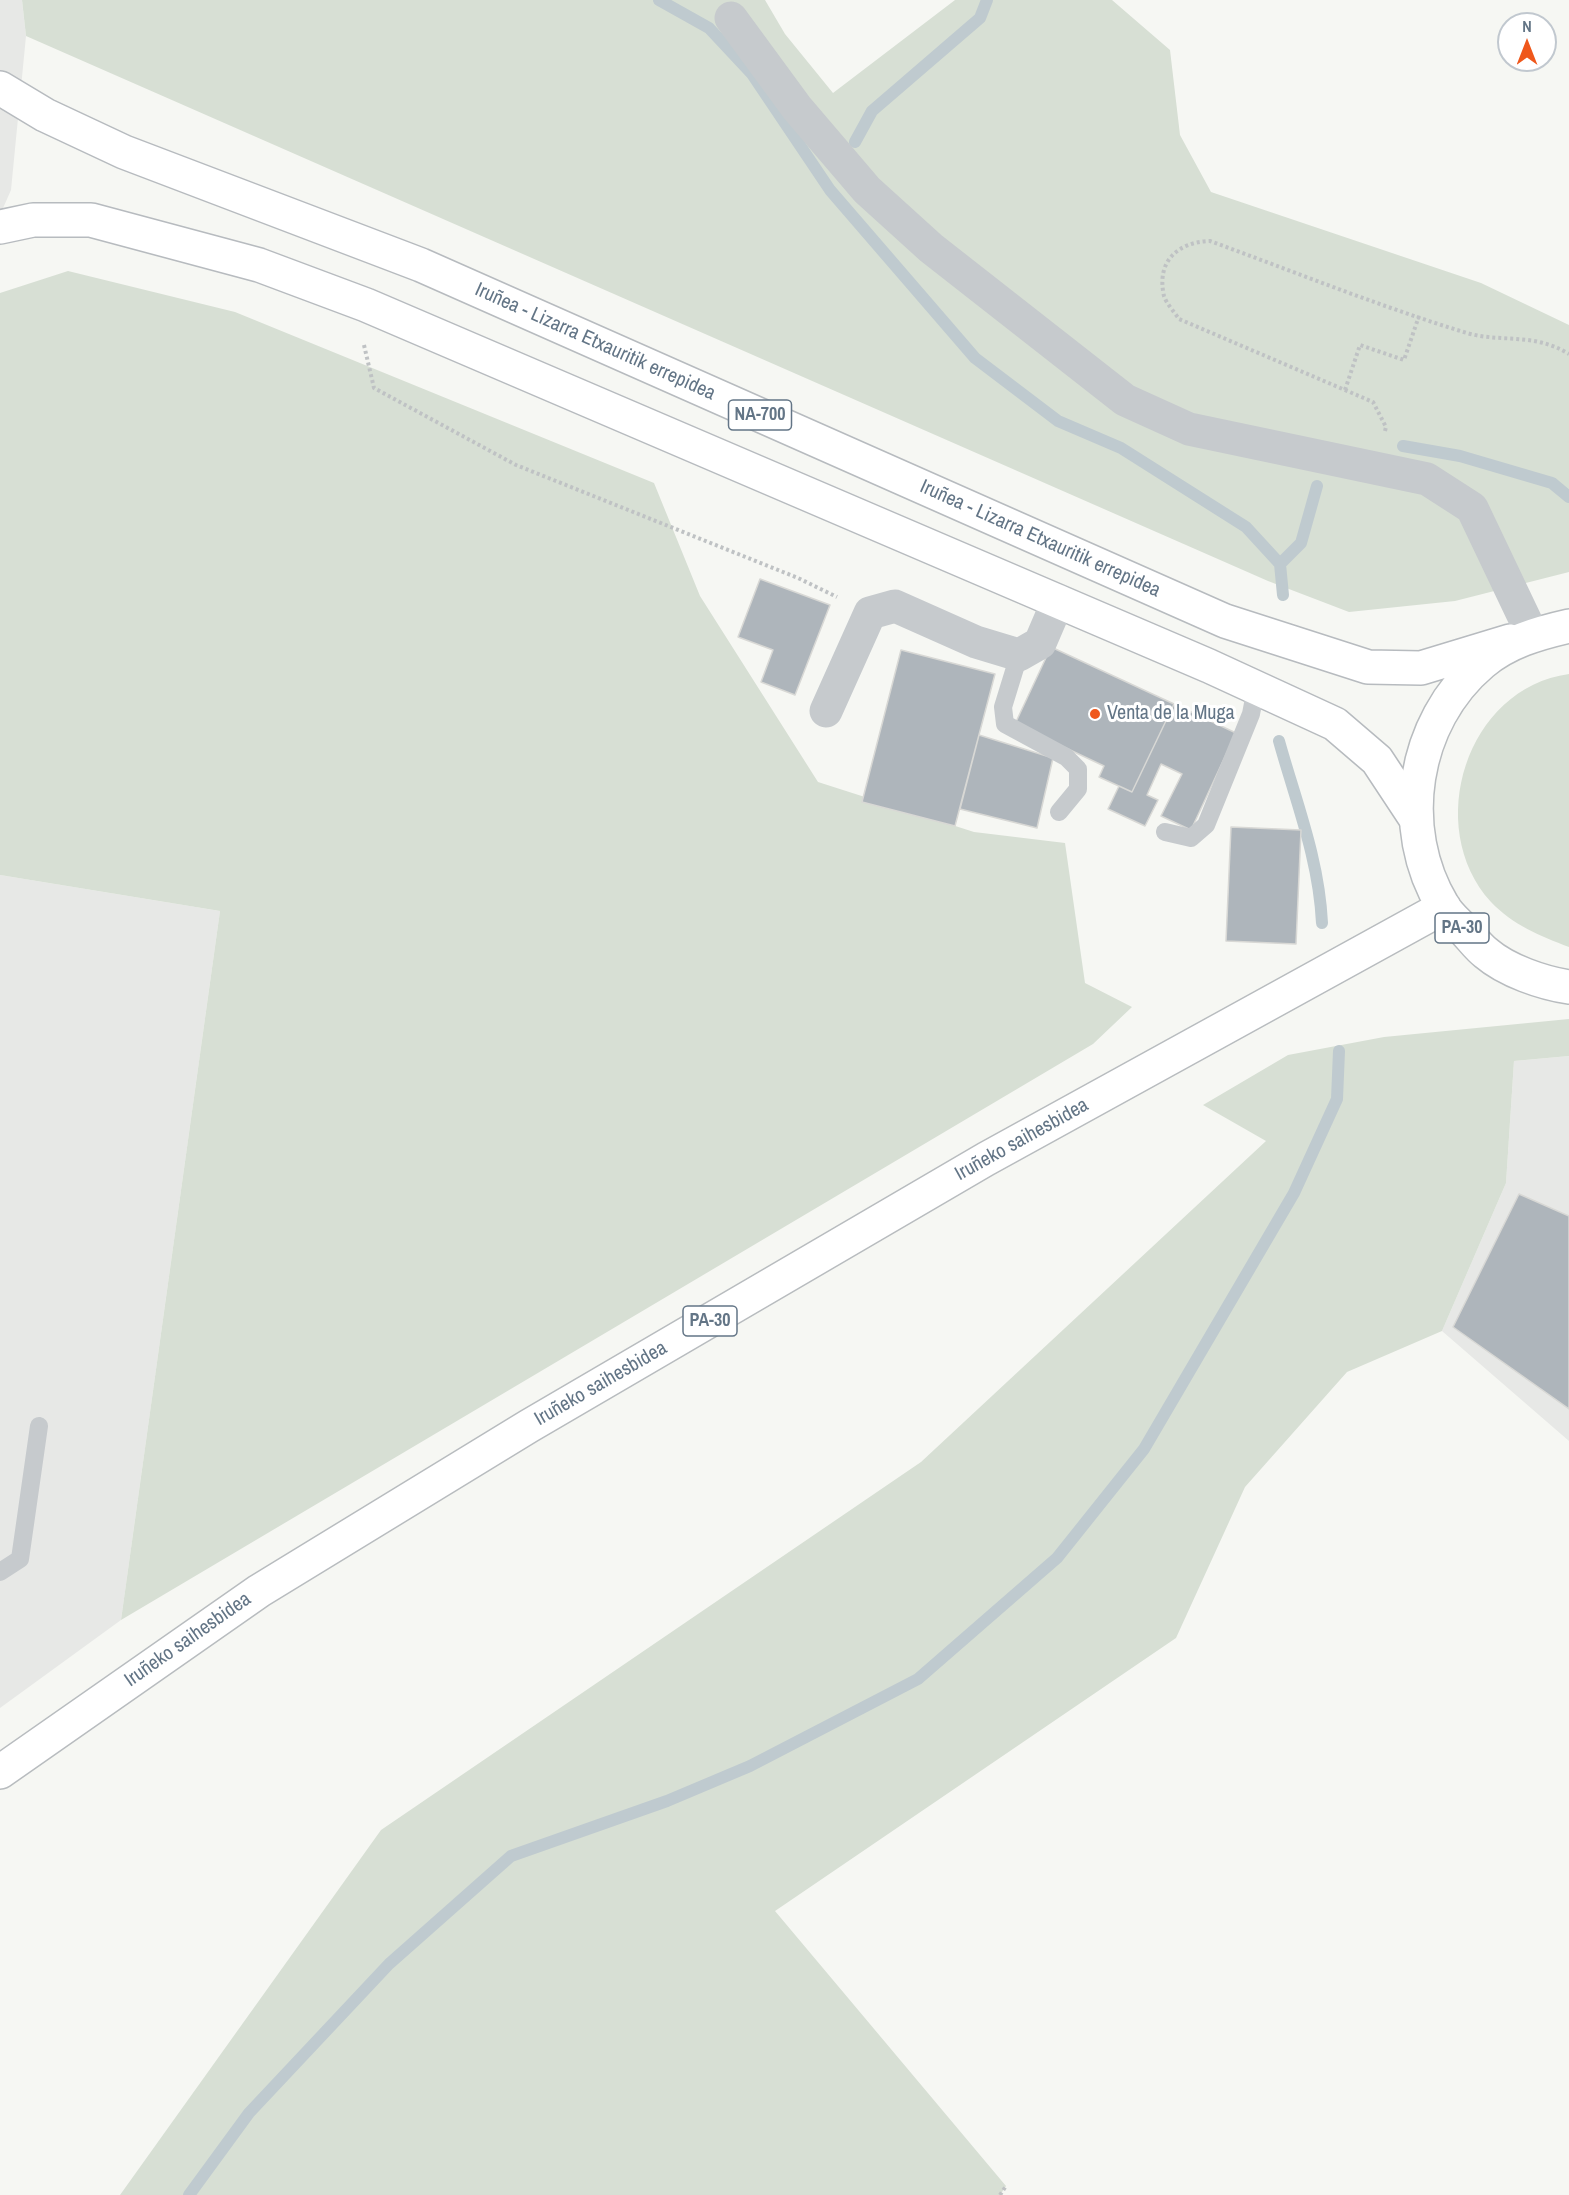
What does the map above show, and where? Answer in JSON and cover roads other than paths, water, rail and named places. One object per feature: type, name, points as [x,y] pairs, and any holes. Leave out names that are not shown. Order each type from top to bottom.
[{"type":"main road","name":"Iruñea - Lizarra Etxauritik errepidea","points":[[0,88],[45,115],[124,152],[421,265],[1225,621],[1368,667],[1421,668],[1532,634]]},
{"type":"main road","name":"NA-700","points":[[0,227],[33,220],[91,220],[259,265],[366,305],[1058,601],[1335,724],[1377,760],[1414,816]]},
{"type":"main road","name":"PA-30","points":[[1569,626],[1532,634],[1482,663],[1444,706],[1421,758],[1414,816],[1423,863],[1443,907],[1486,954],[1542,983],[1569,987]]},
{"type":"main road","name":"Iruñeko saihesbidea","points":[[0,1772],[259,1591],[519,1432],[986,1159],[1443,907]]},
{"type":"street","points":[[731,18],[797,108],[867,190],[931,248],[1125,400],[1189,429],[1427,479],[1472,508],[1532,634]]},
{"type":"street","points":[[826,711],[870,613],[895,606],[976,642],[1019,655],[1040,643],[1058,601]]},
{"type":"lane","points":[[1019,655],[1003,707],[1005,724],[1066,757],[1078,769],[1078,789],[1059,812]]},
{"type":"lane","points":[[1165,832],[1191,838],[1206,825],[1251,714],[1256,688]]},
{"type":"lane","points":[[0,1572],[20,1560],[39,1426]]},
{"type":"waterway","points":[[659,0],[709,28],[752,74],[830,190],[975,358],[1058,421],[1121,448],[1246,527],[1280,564],[1283,595]]},
{"type":"waterway","points":[[855,142],[872,111],[980,18],[987,0]]},
{"type":"waterway","points":[[1403,446],[1460,456],[1552,483],[1569,497]]},
{"type":"waterway","points":[[1280,564],[1301,543],[1317,486]]},
{"type":"waterway","points":[[1279,741],[1312,853],[1322,923]]},
{"type":"waterway","points":[[189,2195],[249,2113],[389,1964],[511,1856],[667,1801],[750,1766],[918,1679],[1057,1558],[1144,1449],[1294,1193],[1337,1099],[1339,1051]]},
{"type":"place","name":"Venta de la Muga","points":[[1095,714]]}]
